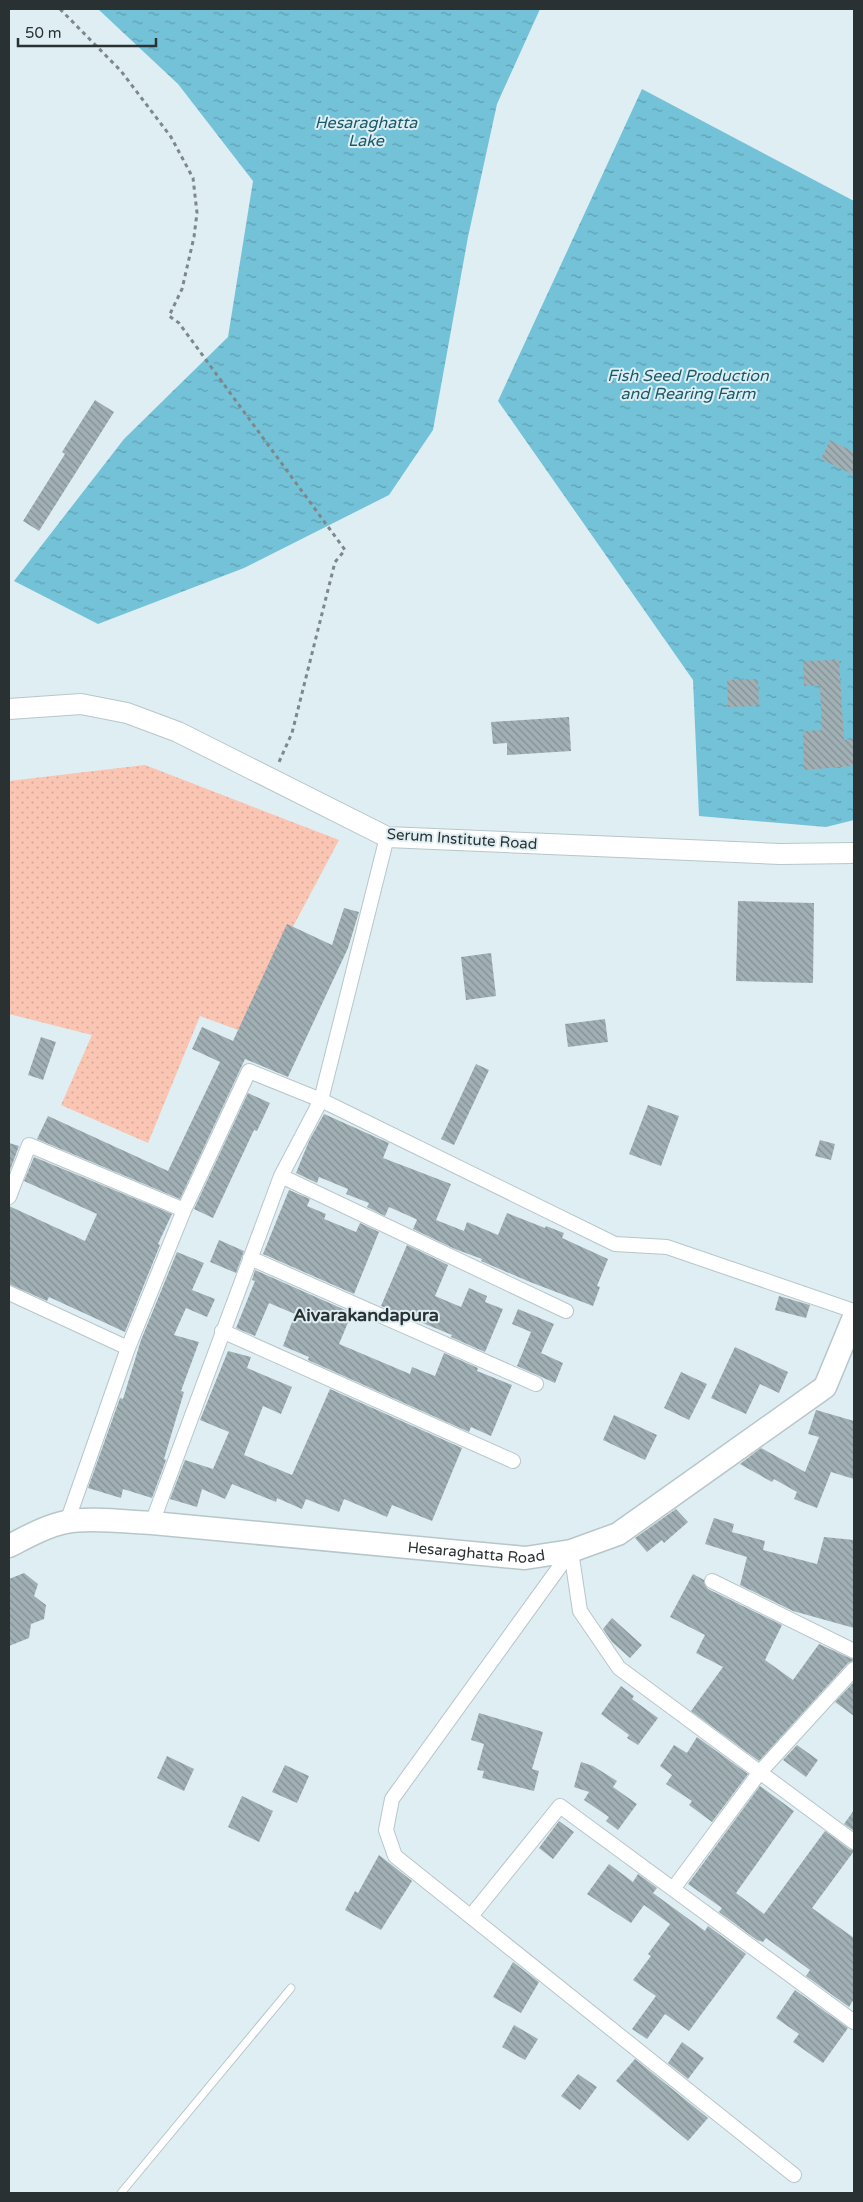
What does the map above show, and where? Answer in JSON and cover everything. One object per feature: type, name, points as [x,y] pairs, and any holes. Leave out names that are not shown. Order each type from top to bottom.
[{"type":"main road","name":"Serum Institute Road","points":[[9,709],[81,704],[127,713],[178,732],[387,837],[780,854],[854,853]]},
{"type":"main road","name":"Hesaraghatta Road","points":[[9,1546],[33,1533],[67,1522],[152,1523],[525,1558],[571,1551],[618,1534],[824,1387],[854,1317]]},
{"type":"street","points":[[152,1523],[281,1176],[320,1100],[387,837]]},
{"type":"street","points":[[67,1522],[128,1348],[184,1210],[249,1071],[320,1100],[616,1244],[667,1247],[854,1311]]},
{"type":"street","points":[[9,1198],[29,1145],[184,1210]]},
{"type":"street","points":[[281,1176],[566,1311]]},
{"type":"street","points":[[250,1258],[536,1384]]},
{"type":"street","points":[[9,1293],[128,1348]]},
{"type":"street","points":[[222,1332],[513,1461]]},
{"type":"street","points":[[571,1551],[580,1611],[619,1668],[854,1842]]},
{"type":"street","points":[[571,1551],[392,1799],[386,1830],[395,1856],[794,2176]]},
{"type":"street","points":[[712,1581],[827,1636],[854,1651]]},
{"type":"street","points":[[673,1889],[760,1772],[854,1669]]},
{"type":"street","points":[[471,1916],[560,1806],[854,2022]]},
{"type":"lane","points":[[121,2193],[291,1988]]},
{"type":"path","points":[[60,9],[121,71],[171,137],[193,178],[196,213],[194,237],[182,289],[169,316],[178,323],[345,550],[335,562],[292,733],[272,779]]},
{"type":"shaded area","points":[[145,765],[339,840],[238,1030],[200,1016],[148,1143],[61,1105],[92,1035],[9,1014],[9,781]]},
{"type":"water","name":"Hesaraghatta Lake","points":[[98,9],[540,9],[497,104],[468,237],[433,430],[389,495],[244,568],[98,624],[14,581],[124,439],[228,337],[253,181],[178,84]]},
{"type":"water","name":"Fish Seed Production and Rearing Farm","points":[[642,89],[854,201],[854,820],[826,827],[699,816],[693,680],[498,401]]},
{"type":"building","points":[[95,400],[114,412],[39,531],[23,521],[65,454],[62,452]]},
{"type":"building","points":[[830,440],[854,452],[854,475],[821,459]]},
{"type":"building","points":[[839,660],[844,740],[854,739],[854,766],[804,770],[803,731],[822,730],[820,686],[804,686],[803,661]]},
{"type":"building","points":[[758,679],[759,706],[728,707],[727,680]]},
{"type":"building","points":[[569,717],[571,751],[507,755],[507,743],[493,744],[491,722]]},
{"type":"building","points":[[738,901],[814,903],[813,983],[736,981]]},
{"type":"building","points":[[344,908],[359,912],[348,948],[288,1077],[245,1059],[180,1199],[37,1139],[48,1116],[168,1171],[220,1062],[192,1049],[202,1027],[233,1041],[287,924],[332,945]]},
{"type":"building","points":[[491,953],[496,996],[466,1000],[461,957]]},
{"type":"building","points":[[605,1019],[608,1042],[568,1047],[565,1024]]},
{"type":"building","points":[[41,1037],[56,1042],[43,1080],[28,1075]]},
{"type":"building","points":[[476,1064],[489,1070],[454,1145],[441,1139]]},
{"type":"building","points":[[248,1093],[270,1103],[257,1131],[254,1130],[213,1218],[194,1209]]},
{"type":"building","points":[[648,1105],[679,1116],[661,1166],[629,1154]]},
{"type":"building","points":[[324,1114],[389,1143],[383,1158],[451,1184],[436,1220],[464,1231],[467,1222],[498,1235],[507,1213],[545,1228],[546,1226],[564,1233],[562,1238],[608,1259],[597,1286],[600,1287],[593,1306],[530,1282],[413,1229],[416,1219],[389,1207],[385,1216],[367,1207],[369,1203],[346,1194],[348,1189],[319,1177],[317,1183],[296,1173],[309,1141]]},
{"type":"building","points":[[820,1140],[835,1144],[831,1160],[815,1156]]},
{"type":"building","points":[[9,1143],[19,1146],[9,1173]]},
{"type":"building","points":[[34,1157],[172,1214],[158,1244],[160,1245],[125,1332],[49,1297],[47,1301],[9,1284],[9,1206],[85,1241],[97,1214],[24,1181]]},
{"type":"building","points":[[289,1190],[310,1199],[307,1206],[326,1214],[324,1219],[356,1232],[360,1223],[379,1232],[354,1294],[263,1254]]},
{"type":"building","points":[[219,1240],[244,1251],[236,1273],[210,1262]]},
{"type":"building","points":[[407,1245],[448,1265],[435,1296],[461,1307],[469,1288],[487,1296],[485,1302],[503,1309],[485,1352],[451,1337],[452,1335],[381,1306]]},
{"type":"building","points":[[177,1252],[204,1263],[192,1290],[215,1299],[207,1317],[186,1308],[174,1335],[199,1342],[181,1391],[184,1392],[164,1459],[166,1460],[152,1498],[123,1489],[121,1498],[88,1488],[120,1398],[123,1399],[141,1340]]},
{"type":"building","points":[[255,1270],[352,1313],[339,1344],[410,1374],[412,1367],[435,1376],[444,1353],[478,1368],[477,1371],[512,1385],[491,1436],[471,1427],[469,1432],[308,1360],[309,1357],[283,1346],[295,1314],[269,1303],[255,1336],[236,1328],[255,1281],[252,1280]]},
{"type":"building","points":[[779,1296],[810,1305],[806,1318],[775,1310]]},
{"type":"building","points":[[518,1309],[554,1324],[541,1353],[563,1363],[555,1383],[517,1366],[531,1332],[512,1324]]},
{"type":"building","points":[[735,1347],[788,1372],[779,1393],[760,1384],[746,1414],[711,1398]]},
{"type":"building","points":[[228,1351],[251,1357],[247,1368],[292,1387],[281,1414],[263,1406],[244,1455],[292,1475],[330,1389],[462,1448],[432,1521],[392,1505],[387,1517],[344,1499],[339,1512],[306,1499],[302,1509],[277,1498],[276,1502],[232,1484],[225,1499],[202,1489],[197,1507],[170,1499],[185,1460],[213,1469],[229,1432],[200,1420]]},
{"type":"building","points":[[681,1372],[707,1384],[689,1420],[664,1408]]},
{"type":"building","points":[[816,1410],[854,1421],[854,1479],[831,1472],[817,1508],[794,1499],[797,1492],[774,1479],[772,1482],[740,1464],[761,1448],[805,1472],[819,1437],[808,1434]]},
{"type":"building","points":[[614,1415],[657,1435],[645,1460],[603,1440]]},
{"type":"building","points":[[676,1509],[688,1522],[664,1543],[662,1540],[647,1552],[635,1538]]},
{"type":"building","points":[[714,1518],[734,1524],[732,1532],[765,1541],[763,1550],[817,1564],[824,1537],[854,1540],[854,1628],[793,1611],[740,1585],[747,1557],[705,1544]]},
{"type":"building","points":[[24,1573],[38,1584],[34,1596],[46,1605],[44,1619],[31,1624],[29,1638],[9,1646],[9,1579]]},
{"type":"building","points":[[693,1574],[704,1580],[708,1589],[782,1625],[765,1660],[793,1680],[819,1644],[854,1660],[848,1663],[759,1761],[691,1711],[723,1667],[696,1653],[705,1635],[670,1617]]},
{"type":"building","points":[[612,1618],[642,1645],[630,1658],[612,1642],[603,1629]]},
{"type":"building","points":[[854,1682],[854,1716],[835,1702]]},
{"type":"building","points":[[621,1686],[634,1696],[632,1699],[658,1718],[638,1745],[627,1738],[629,1735],[601,1714]]},
{"type":"building","points":[[479,1713],[543,1732],[532,1769],[539,1771],[534,1791],[482,1778],[484,1771],[477,1770],[484,1744],[471,1740]]},
{"type":"building","points":[[697,1737],[748,1774],[712,1822],[689,1805],[692,1801],[666,1784],[672,1775],[660,1766],[674,1745],[687,1753]]},
{"type":"building","points":[[797,1745],[818,1760],[806,1777],[783,1760]]},
{"type":"building","points":[[167,1756],[194,1769],[184,1791],[157,1778]]},
{"type":"building","points":[[581,1762],[593,1766],[617,1781],[613,1787],[637,1804],[618,1830],[606,1821],[609,1817],[584,1800],[589,1792],[574,1787]]},
{"type":"building","points":[[285,1765],[309,1776],[297,1803],[272,1792]]},
{"type":"building","points":[[760,1786],[794,1811],[736,1893],[764,1914],[825,1831],[854,1851],[812,1908],[854,1938],[854,1999],[849,2007],[806,1976],[810,1970],[766,1938],[763,1942],[757,1940],[719,1912],[722,1908],[688,1884]]},
{"type":"building","points":[[242,1796],[273,1811],[259,1842],[228,1827]]},
{"type":"building","points":[[854,1810],[854,1831],[844,1824]]},
{"type":"building","points":[[559,1821],[574,1832],[553,1859],[539,1848]]},
{"type":"building","points":[[379,1855],[412,1881],[381,1930],[345,1910],[355,1891],[358,1893]]},
{"type":"building","points":[[609,1864],[633,1882],[638,1874],[657,1888],[653,1893],[705,1931],[708,1926],[746,1954],[689,2031],[665,2014],[647,2039],[632,2029],[656,1996],[633,1980],[651,1956],[648,1954],[670,1924],[644,1905],[631,1923],[587,1894]]},
{"type":"building","points":[[513,1962],[539,1982],[521,2013],[493,1997]]},
{"type":"building","points":[[795,1990],[848,2028],[823,2063],[793,2042],[799,2034],[776,2018]]},
{"type":"building","points":[[514,2025],[538,2039],[525,2060],[502,2047]]},
{"type":"building","points":[[682,2042],[704,2058],[688,2079],[668,2063]]},
{"type":"building","points":[[635,2059],[708,2118],[688,2141],[616,2081]]},
{"type":"building","points":[[578,2074],[597,2087],[580,2110],[561,2096]]},
{"type":"district","name":"Aivarakandapura","points":[[366,1315]]}]
